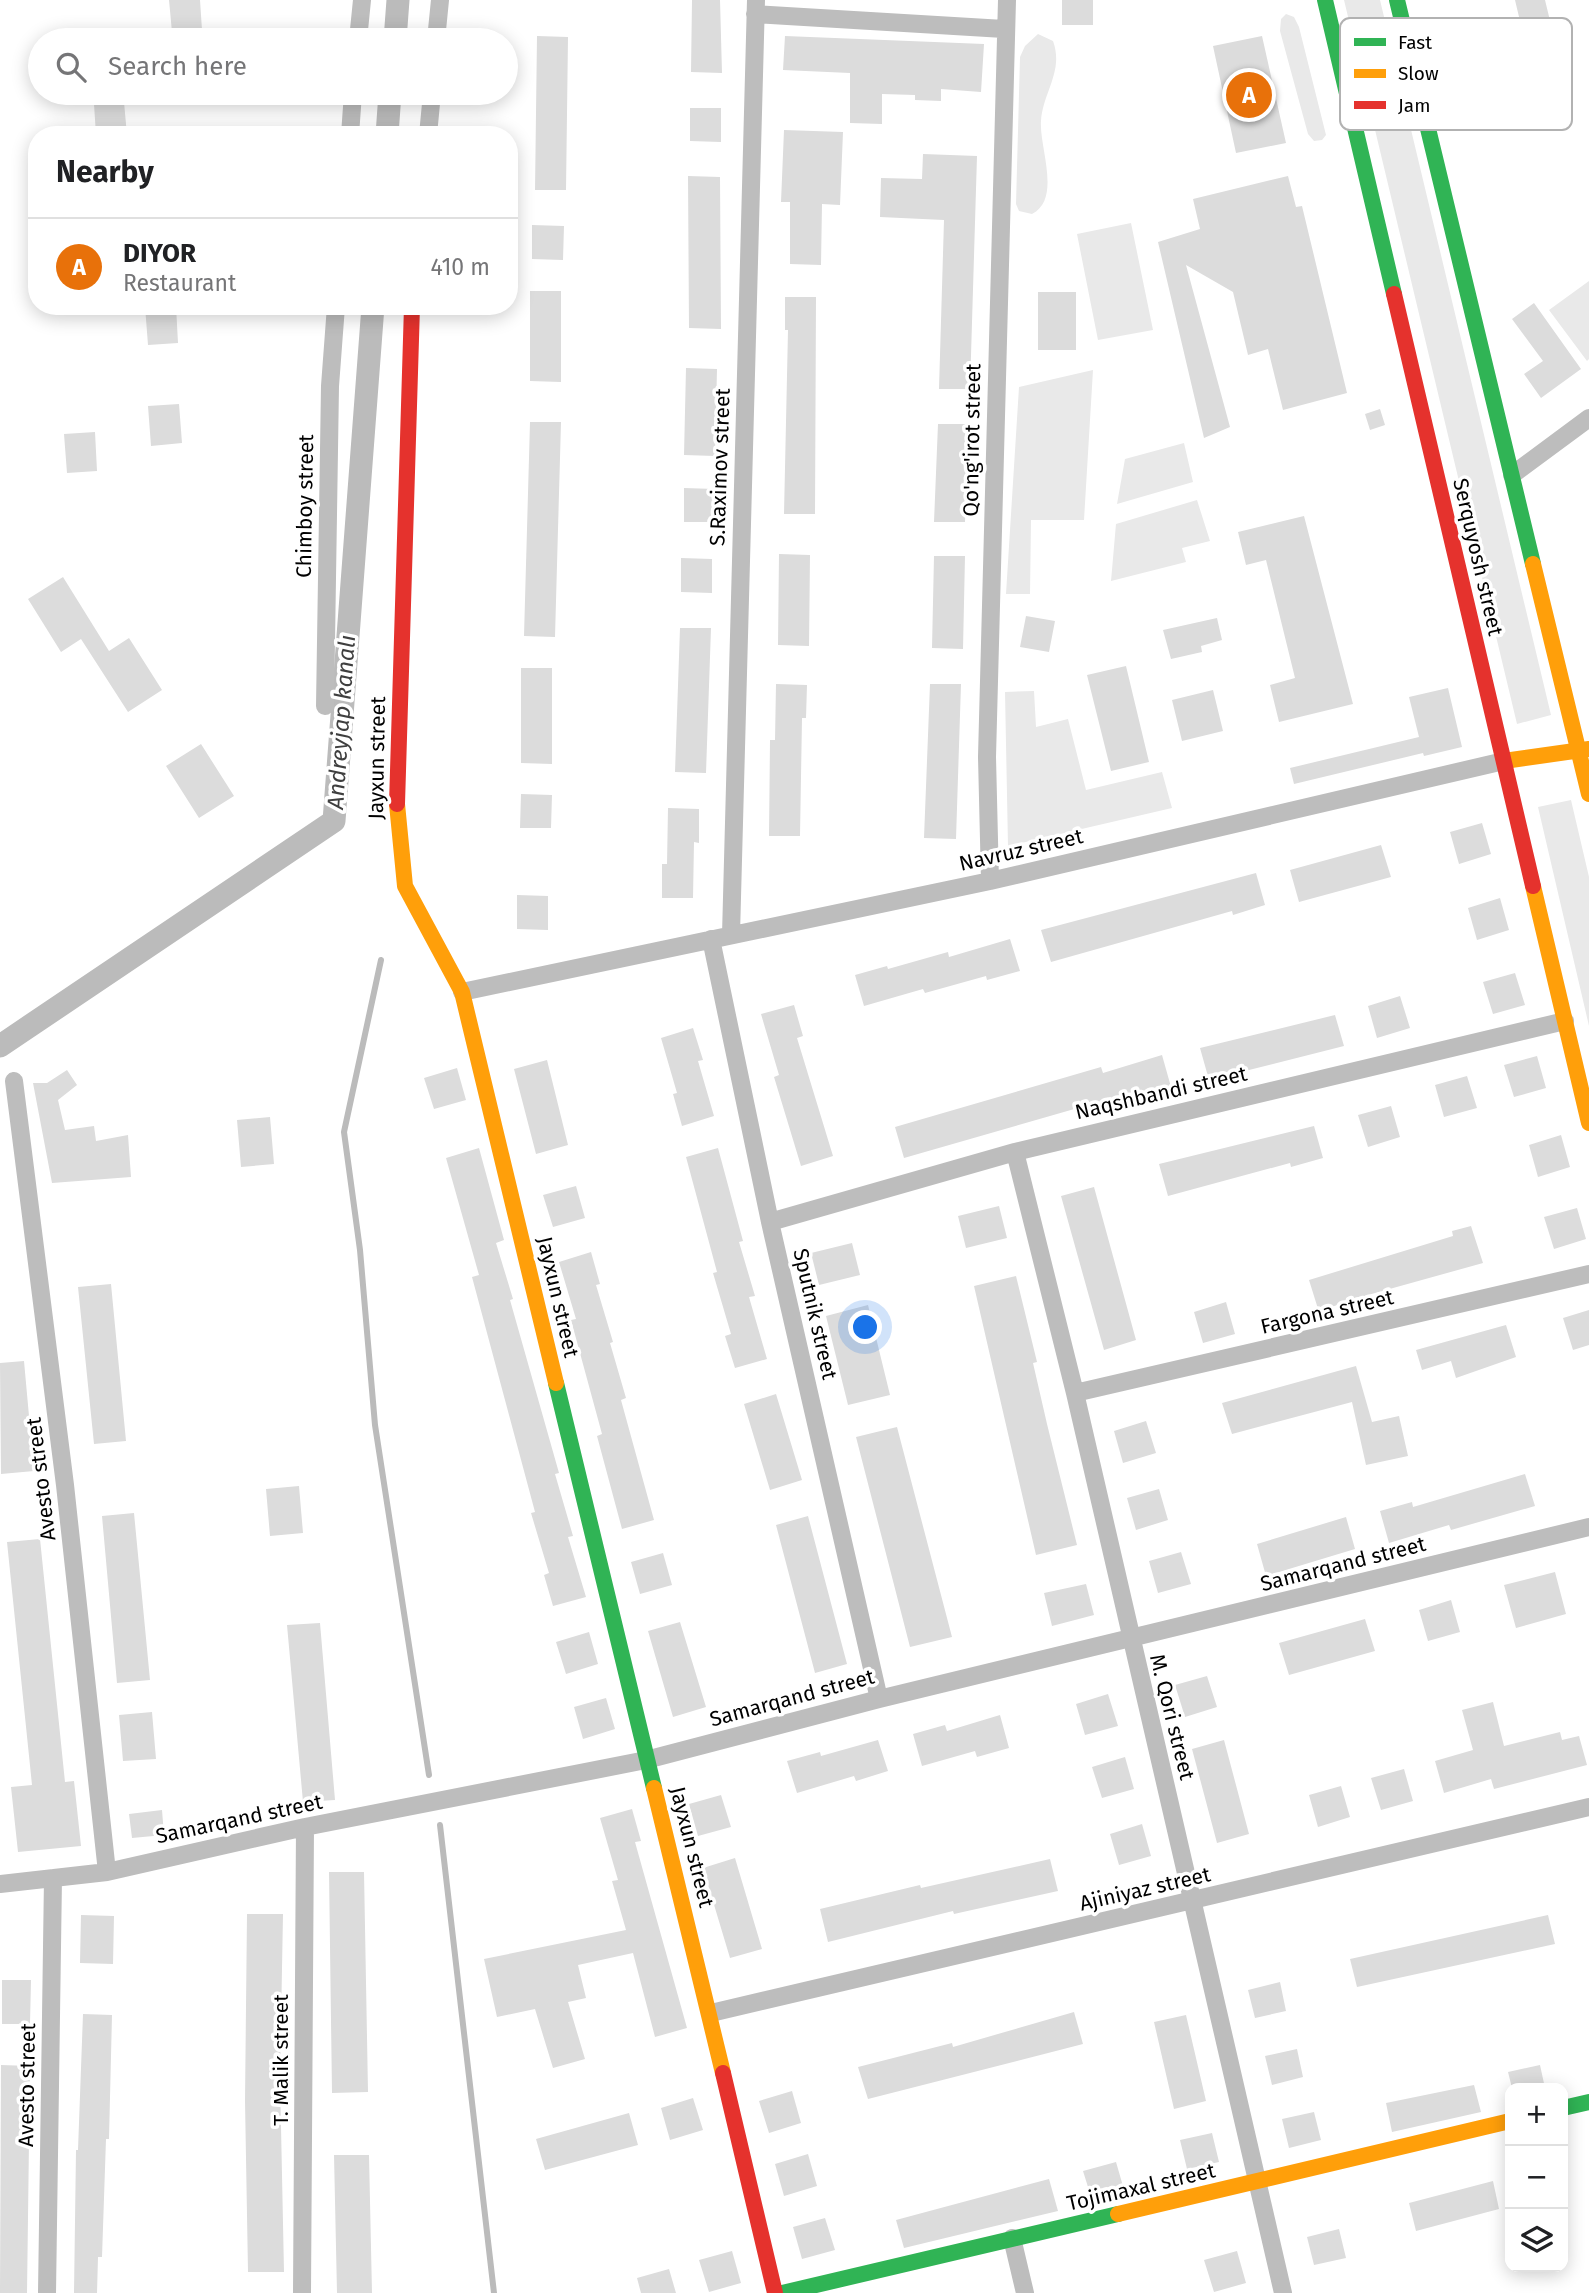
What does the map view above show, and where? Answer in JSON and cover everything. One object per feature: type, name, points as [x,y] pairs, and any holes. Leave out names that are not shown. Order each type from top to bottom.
[{"type":"street","points":[[359,28],[362,0]]},
{"type":"street","points":[[437,28],[440,0]]},
{"type":"street","name":"Qo'ng'irot street","points":[[990,881],[987,757],[1004,29],[1007,0]]},
{"type":"street","name":"Serquyosh street","points":[[1325,0],[1340,64]]},
{"type":"street","points":[[1397,0],[1401,18]]},
{"type":"street","points":[[755,7],[1004,29]]},
{"type":"street","name":"S.Raximov street","points":[[731,935],[755,7]]},
{"type":"street","points":[[351,126],[353,105]]},
{"type":"street","points":[[429,126],[431,105]]},
{"type":"street","name":"Serquyosh street","points":[[1356,130],[1589,1123]]},
{"type":"street","points":[[1428,130],[1512,475],[1584,750],[1589,794]]},
{"type":"street","name":"Chimboy street","points":[[325,706],[330,386],[335,315]]},
{"type":"street","name":"Jayxun street","points":[[412,315],[397,819],[405,886],[462,992],[646,1760],[711,2013],[775,2293]]},
{"type":"street","points":[[1512,475],[1589,418]]},
{"type":"street","name":"Navruz street","points":[[462,992],[990,881],[1504,761],[1584,750]]},
{"type":"street","name":"Sputnik street","points":[[711,939],[770,1222],[879,1699]]},
{"type":"street","name":"Naqshbandi street","points":[[770,1222],[1015,1152],[1565,1021]]},
{"type":"street","name":"Avesto street","points":[[14,1081],[65,1485],[107,1872]]},
{"type":"street","name":"M. Qori street","points":[[1015,1152],[1194,1902],[1283,2293]]},
{"type":"street","name":"Fargona street","points":[[1074,1393],[1589,1274]]},
{"type":"street","name":"Samarqand street","points":[[0,1884],[107,1872],[305,1827],[646,1760],[879,1699],[1589,1527]]},
{"type":"street","name":"Ajiniyaz street","points":[[711,2013],[1194,1902],[1589,1807]]},
{"type":"street","name":"T. Malik street","points":[[302,2293],[305,1827]]},
{"type":"street","name":"Avesto street","points":[[47,2293],[53,1878]]},
{"type":"street","points":[[1568,2107],[1589,2102]]},
{"type":"street","name":"Tojimaxal street","points":[[782,2293],[1505,2122]]},
{"type":"street","points":[[1012,2238],[1025,2293]]},
{"type":"shaded area","points":[[1344,0],[1380,0],[1384,18],[1348,18]]},
{"type":"shaded area","points":[[1286,14],[1294,17],[1299,27],[1326,135],[1322,140],[1314,141],[1308,134],[1280,31],[1281,19]]},
{"type":"shaded area","points":[[1038,34],[1053,41],[1056,62],[1041,121],[1048,185],[1041,207],[1032,214],[1019,211],[1016,204],[1020,57],[1025,46]]},
{"type":"shaded area","points":[[1375,130],[1411,130],[1551,715],[1517,724]]},
{"type":"shaded area","points":[[1131,223],[1153,330],[1098,340],[1077,234]]},
{"type":"shaded area","points":[[1589,281],[1589,359],[1587,361],[1549,310]]},
{"type":"shaded area","points":[[1093,370],[1084,520],[1031,520],[1030,594],[1006,594],[1019,387]]},
{"type":"shaded area","points":[[1184,443],[1193,482],[1117,504],[1125,459]]},
{"type":"shaded area","points":[[1197,500],[1210,541],[1182,548],[1186,562],[1111,581],[1116,524]]},
{"type":"shaded area","points":[[1034,691],[1036,727],[1068,719],[1086,790],[1162,772],[1172,808],[1008,846],[1005,692]]},
{"type":"shaded area","points":[[1571,800],[1589,877],[1589,1026],[1538,807]]},
{"type":"building","points":[[169,0],[200,0],[202,28],[172,28]]},
{"type":"building","points":[[692,0],[720,0],[722,73],[691,72]]},
{"type":"building","points":[[1062,0],[1093,0],[1093,25],[1062,25]]},
{"type":"building","points":[[1515,0],[1545,0],[1549,18],[1519,18]]},
{"type":"building","points":[[537,36],[568,37],[566,190],[535,190]]},
{"type":"building","points":[[785,36],[984,44],[981,92],[941,89],[941,101],[915,100],[915,95],[882,94],[882,124],[850,123],[850,73],[783,70]]},
{"type":"building","points":[[1262,36],[1286,143],[1236,153],[1213,46]]},
{"type":"building","points":[[94,105],[124,105],[126,126],[95,126]]},
{"type":"building","points":[[690,108],[721,108],[721,142],[690,141]]},
{"type":"building","points":[[784,130],[843,132],[840,205],[822,204],[821,265],[790,264],[790,202],[781,202]]},
{"type":"building","points":[[923,154],[977,156],[970,389],[939,389],[944,220],[880,217],[881,178],[922,179]]},
{"type":"building","points":[[688,176],[720,177],[721,329],[689,328]]},
{"type":"building","points":[[1288,176],[1296,207],[1302,206],[1347,393],[1283,410],[1268,349],[1248,355],[1233,292],[1186,265],[1230,427],[1204,438],[1158,242],[1200,229],[1193,199]]},
{"type":"building","points":[[532,225],[564,226],[563,260],[532,259]]},
{"type":"building","points":[[530,291],[561,291],[561,382],[530,381]]},
{"type":"building","points":[[1038,292],[1076,292],[1076,350],[1038,350]]},
{"type":"building","points":[[785,297],[816,297],[815,514],[784,514],[788,330],[785,330]]},
{"type":"building","points":[[1534,303],[1581,369],[1541,398],[1524,374],[1543,361],[1512,319]]},
{"type":"building","points":[[146,315],[176,315],[178,343],[148,345]]},
{"type":"building","points":[[686,368],[717,369],[715,456],[684,455]]},
{"type":"building","points":[[179,404],[182,443],[151,446],[148,406]]},
{"type":"building","points":[[1380,409],[1385,425],[1370,430],[1365,414]]},
{"type":"building","points":[[530,422],[561,422],[555,637],[524,636]]},
{"type":"building","points":[[938,424],[969,424],[965,522],[934,522]]},
{"type":"building","points":[[95,432],[97,471],[67,473],[64,434]]},
{"type":"building","points":[[684,488],[715,489],[715,522],[684,522]]},
{"type":"building","points":[[1304,516],[1353,704],[1279,722],[1270,685],[1295,678],[1266,560],[1246,565],[1238,532]]},
{"type":"building","points":[[779,554],[810,555],[809,646],[778,645]]},
{"type":"building","points":[[934,556],[965,556],[963,649],[932,648]]},
{"type":"building","points":[[681,558],[712,559],[712,593],[681,592]]},
{"type":"building","points":[[63,577],[109,651],[129,638],[162,690],[128,712],[81,639],[61,652],[28,599]]},
{"type":"building","points":[[1026,616],[1055,621],[1049,652],[1020,647]]},
{"type":"building","points":[[1217,618],[1222,640],[1201,646],[1202,652],[1171,659],[1163,630]]},
{"type":"building","points":[[680,628],[711,628],[706,773],[675,772]]},
{"type":"building","points":[[1126,666],[1149,762],[1111,771],[1087,675]]},
{"type":"building","points":[[521,668],[552,668],[552,764],[521,763]]},
{"type":"building","points":[[776,684],[807,685],[806,718],[802,718],[800,836],[769,836],[770,740],[775,740]]},
{"type":"building","points":[[930,684],[961,684],[956,839],[924,838]]},
{"type":"building","points":[[1448,688],[1462,747],[1424,756],[1423,753],[1294,784],[1290,768],[1419,737],[1409,697]]},
{"type":"building","points":[[1213,690],[1223,731],[1182,741],[1172,700]]},
{"type":"building","points":[[201,744],[234,796],[199,818],[166,766]]},
{"type":"building","points":[[521,794],[552,795],[551,828],[520,828]]},
{"type":"building","points":[[668,808],[699,809],[699,843],[694,842],[693,898],[662,898],[662,864],[667,864]]},
{"type":"building","points":[[1482,823],[1491,854],[1459,864],[1450,832]]},
{"type":"building","points":[[1381,845],[1391,877],[1299,902],[1290,870]]},
{"type":"building","points":[[1256,873],[1265,905],[1233,915],[1232,911],[1051,962],[1041,930]]},
{"type":"building","points":[[517,895],[548,896],[548,930],[517,929]]},
{"type":"building","points":[[1500,898],[1509,930],[1477,940],[1468,908]]},
{"type":"building","points":[[1010,939],[1020,971],[987,980],[986,976],[925,993],[923,989],[864,1006],[855,975],[948,952],[949,957]]},
{"type":"building","points":[[1515,973],[1525,1005],[1493,1014],[1483,982]]},
{"type":"building","points":[[1400,996],[1410,1028],[1377,1038],[1368,1006]]},
{"type":"building","points":[[794,1005],[803,1036],[797,1038],[833,1156],[801,1166],[774,1077],[779,1075],[761,1014]]},
{"type":"building","points":[[1335,1015],[1344,1046],[1209,1080],[1200,1048]]},
{"type":"building","points":[[693,1028],[703,1060],[698,1061],[714,1116],[682,1126],[673,1094],[677,1093],[661,1038]]},
{"type":"building","points":[[1162,1055],[1171,1087],[1139,1096],[1137,1091],[904,1158],[895,1127],[1101,1067],[1103,1073]]},
{"type":"building","points":[[1537,1056],[1546,1088],[1514,1097],[1504,1065]]},
{"type":"building","points":[[547,1060],[568,1145],[536,1154],[514,1069]]},
{"type":"building","points":[[457,1068],[466,1100],[434,1109],[424,1078]]},
{"type":"building","points":[[67,1070],[77,1085],[58,1100],[65,1130],[94,1126],[96,1141],[128,1135],[131,1177],[52,1183],[33,1083],[47,1083]]},
{"type":"building","points":[[1467,1076],[1477,1108],[1444,1117],[1435,1085]]},
{"type":"building","points":[[1391,1106],[1400,1137],[1368,1147],[1358,1115]]},
{"type":"building","points":[[270,1117],[274,1164],[241,1167],[237,1120]]},
{"type":"building","points":[[1314,1126],[1323,1158],[1291,1167],[1290,1163],[1168,1196],[1159,1164]]},
{"type":"building","points":[[1561,1135],[1570,1167],[1538,1177],[1529,1145]]},
{"type":"building","points":[[479,1148],[504,1240],[496,1243],[559,1473],[555,1474],[573,1536],[568,1537],[586,1597],[553,1606],[544,1575],[549,1573],[531,1513],[535,1512],[472,1277],[479,1275],[446,1158]]},
{"type":"building","points":[[718,1148],[743,1241],[739,1242],[755,1296],[749,1297],[767,1359],[735,1368],[725,1336],[731,1334],[713,1273],[717,1272],[686,1157]]},
{"type":"building","points":[[576,1186],[585,1218],[553,1227],[543,1195]]},
{"type":"building","points":[[1094,1187],[1136,1340],[1104,1350],[1061,1196]]},
{"type":"building","points":[[999,1206],[1007,1238],[966,1248],[958,1216]]},
{"type":"building","points":[[1577,1208],[1586,1239],[1554,1249],[1544,1217]]},
{"type":"building","points":[[1471,1226],[1483,1263],[1350,1300],[1319,1312],[1309,1280],[1453,1236],[1452,1231]]},
{"type":"building","points":[[852,1243],[860,1275],[819,1285],[811,1253]]},
{"type":"building","points":[[591,1252],[600,1284],[596,1285],[626,1398],[621,1400],[654,1520],[622,1529],[597,1436],[602,1434],[571,1320],[576,1319],[559,1262]]},
{"type":"building","points":[[1016,1276],[1037,1362],[1033,1363],[1077,1545],[1036,1555],[974,1286]]},
{"type":"building","points":[[111,1284],[126,1441],[94,1444],[78,1287]]},
{"type":"building","points":[[1226,1302],[1235,1334],[1203,1343],[1194,1312]]},
{"type":"building","points":[[868,1305],[890,1395],[848,1405],[826,1316]]},
{"type":"building","points":[[1589,1310],[1589,1345],[1573,1350],[1563,1318]]},
{"type":"building","points":[[1506,1325],[1516,1357],[1456,1378],[1451,1361],[1422,1370],[1416,1350]]},
{"type":"building","points":[[24,1361],[34,1471],[1,1474],[0,1363]]},
{"type":"building","points":[[1356,1366],[1372,1422],[1399,1416],[1408,1456],[1366,1465],[1352,1402],[1232,1434],[1222,1403]]},
{"type":"building","points":[[776,1394],[802,1480],[770,1490],[744,1404]]},
{"type":"building","points":[[1146,1421],[1156,1453],[1123,1463],[1114,1431]]},
{"type":"building","points":[[897,1427],[952,1637],[910,1647],[856,1437]]},
{"type":"building","points":[[1525,1474],[1535,1506],[1451,1530],[1449,1525],[1389,1543],[1380,1511],[1412,1502],[1413,1507]]},
{"type":"building","points":[[299,1486],[303,1533],[270,1536],[266,1489]]},
{"type":"building","points":[[1159,1489],[1168,1520],[1136,1530],[1127,1498]]},
{"type":"building","points":[[134,1513],[150,1680],[117,1683],[102,1516]]},
{"type":"building","points":[[808,1516],[847,1664],[815,1673],[776,1525]]},
{"type":"building","points":[[1346,1517],[1355,1549],[1266,1576],[1257,1544]]},
{"type":"building","points":[[40,1539],[65,1782],[74,1781],[81,1846],[18,1852],[11,1787],[32,1785],[7,1542]]},
{"type":"building","points":[[1181,1552],[1191,1584],[1158,1593],[1149,1561]]},
{"type":"building","points":[[663,1553],[672,1585],[640,1594],[631,1562]]},
{"type":"building","points":[[1555,1572],[1566,1614],[1516,1628],[1504,1585]]},
{"type":"building","points":[[1086,1584],[1094,1615],[1052,1626],[1044,1593]]},
{"type":"building","points":[[1451,1600],[1460,1632],[1428,1641],[1419,1610]]},
{"type":"building","points":[[1365,1619],[1375,1651],[1289,1675],[1279,1643]]},
{"type":"building","points":[[680,1622],[706,1707],[673,1717],[648,1631]]},
{"type":"building","points":[[320,1623],[335,1800],[303,1802],[287,1625]]},
{"type":"building","points":[[589,1632],[598,1664],[566,1674],[556,1642]]},
{"type":"building","points":[[1207,1676],[1217,1707],[1185,1717],[1175,1685]]},
{"type":"building","points":[[1108,1694],[1118,1726],[1085,1735],[1076,1704]]},
{"type":"building","points":[[606,1698],[615,1729],[583,1739],[574,1707]]},
{"type":"building","points":[[1493,1702],[1504,1746],[1560,1732],[1562,1740],[1579,1736],[1587,1765],[1494,1789],[1491,1779],[1444,1793],[1435,1761],[1473,1750],[1462,1710]]},
{"type":"building","points":[[152,1712],[156,1759],[123,1761],[119,1715]]},
{"type":"building","points":[[1000,1715],[1009,1748],[977,1757],[975,1751],[922,1766],[913,1734],[945,1725],[947,1731]]},
{"type":"building","points":[[878,1740],[888,1771],[856,1781],[854,1776],[797,1793],[787,1761],[820,1752],[821,1756]]},
{"type":"building","points":[[1224,1740],[1249,1834],[1217,1843],[1192,1749]]},
{"type":"building","points":[[1125,1757],[1134,1789],[1102,1798],[1092,1767]]},
{"type":"building","points":[[1404,1769],[1413,1801],[1381,1810],[1371,1778]]},
{"type":"building","points":[[1341,1786],[1350,1817],[1318,1827],[1309,1795]]},
{"type":"building","points":[[721,1795],[731,1827],[698,1836],[689,1804]]},
{"type":"building","points":[[632,1809],[641,1841],[635,1842],[687,2028],[655,2037],[633,1953],[578,1965],[586,1998],[568,2002],[585,2059],[553,2068],[535,2009],[497,2017],[484,1959],[626,1930],[612,1881],[618,1880],[600,1818]]},
{"type":"building","points":[[162,1810],[164,1835],[132,1838],[129,1814]]},
{"type":"building","points":[[1142,1824],[1151,1856],[1119,1865],[1110,1834]]},
{"type":"building","points":[[735,1858],[762,1949],[730,1958],[703,1868]]},
{"type":"building","points":[[1050,1859],[1058,1891],[954,1914],[953,1911],[828,1942],[820,1909],[920,1885],[921,1888]]},
{"type":"building","points":[[329,1872],[364,1872],[368,2092],[332,2093]]},
{"type":"building","points":[[247,1914],[283,1914],[280,2078],[284,2272],[248,2272],[245,2101]]},
{"type":"building","points":[[81,1915],[114,1916],[113,1964],[80,1963]]},
{"type":"building","points":[[1548,1915],[1555,1944],[1357,1987],[1350,1959]]},
{"type":"building","points":[[2,1980],[31,1980],[30,2024],[2,2024]]},
{"type":"building","points":[[1280,1982],[1286,2011],[1255,2018],[1248,1990]]},
{"type":"building","points":[[1074,2012],[1083,2044],[868,2099],[858,2067],[952,2043],[953,2047]]},
{"type":"building","points":[[83,2014],[112,2015],[109,2139],[106,2139],[102,2257],[98,2257],[97,2293],[74,2293],[76,2150]]},
{"type":"building","points":[[1186,2015],[1206,2101],[1174,2109],[1154,2022]]},
{"type":"building","points":[[1297,2049],[1303,2077],[1272,2085],[1265,2056]]},
{"type":"building","points":[[1,2065],[30,2066],[27,2293],[0,2293]]},
{"type":"building","points":[[1540,2065],[1544,2083],[1511,2083],[1508,2072]]},
{"type":"building","points":[[1474,2085],[1481,2112],[1392,2132],[1386,2103]]},
{"type":"building","points":[[792,2091],[801,2123],[769,2133],[759,2101]]},
{"type":"building","points":[[693,2098],[703,2130],[670,2140],[661,2108]]},
{"type":"building","points":[[1314,2112],[1321,2140],[1289,2148],[1282,2119]]},
{"type":"building","points":[[629,2113],[638,2145],[545,2170],[536,2139]]},
{"type":"building","points":[[1212,2133],[1219,2162],[1187,2169],[1180,2140]]},
{"type":"building","points":[[808,2154],[817,2186],[784,2196],[775,2164]]},
{"type":"building","points":[[334,2155],[369,2155],[372,2293],[337,2293]]},
{"type":"building","points":[[1116,2162],[1125,2193],[1093,2203],[1083,2171]]},
{"type":"building","points":[[1049,2179],[1058,2211],[904,2248],[896,2220]]},
{"type":"building","points":[[1493,2181],[1499,2209],[1416,2231],[1409,2203]]},
{"type":"building","points":[[825,2218],[835,2250],[802,2259],[793,2227]]},
{"type":"building","points":[[1339,2229],[1346,2258],[1314,2265],[1307,2237]]},
{"type":"building","points":[[732,2251],[741,2283],[709,2292],[699,2260]]},
{"type":"building","points":[[1237,2251],[1246,2283],[1214,2292],[1204,2260]]},
{"type":"building","points":[[669,2269],[676,2293],[641,2293],[637,2278]]},
{"type":"waterway","name":"Andreyjap kanalı","points":[[396,28],[398,0]]},
{"type":"waterway","name":"Andreyjap kanalı","points":[[388,126],[389,105]]},
{"type":"waterway","name":"Andreyjap kanalı","points":[[0,1046],[334,821],[372,315]]},
{"type":"waterway","points":[[381,960],[344,1132],[360,1250],[375,1425],[429,1775]]},
{"type":"waterway","points":[[440,1825],[494,2293]]},
{"type":"traffic: fast","points":[[1325,0],[1340,64]]},
{"type":"traffic: fast","points":[[1397,0],[1401,18]]},
{"type":"traffic: fast","points":[[1356,130],[1394,294]]},
{"type":"traffic: fast","points":[[1428,130],[1533,564]]},
{"type":"traffic: fast","points":[[556,1383],[654,1788]]},
{"type":"traffic: fast","points":[[1568,2107],[1589,2102]]},
{"type":"traffic: fast","points":[[782,2293],[1118,2214]]},
{"type":"traffic: slow","points":[[1533,564],[1589,794]]},
{"type":"traffic: slow","points":[[1504,761],[1589,749]]},
{"type":"traffic: slow","points":[[397,804],[405,886],[462,992],[556,1383]]},
{"type":"traffic: slow","points":[[1533,886],[1589,1123]]},
{"type":"traffic: slow","points":[[654,1788],[723,2073]]},
{"type":"traffic: slow","points":[[1118,2214],[1505,2122]]},
{"type":"traffic: jam","points":[[1394,294],[1533,886]]},
{"type":"traffic: jam","points":[[397,804],[412,315]]},
{"type":"traffic: jam","points":[[723,2073],[775,2293]]},
{"type":"place","name":"DIYOR","points":[[1249,95]]}]
